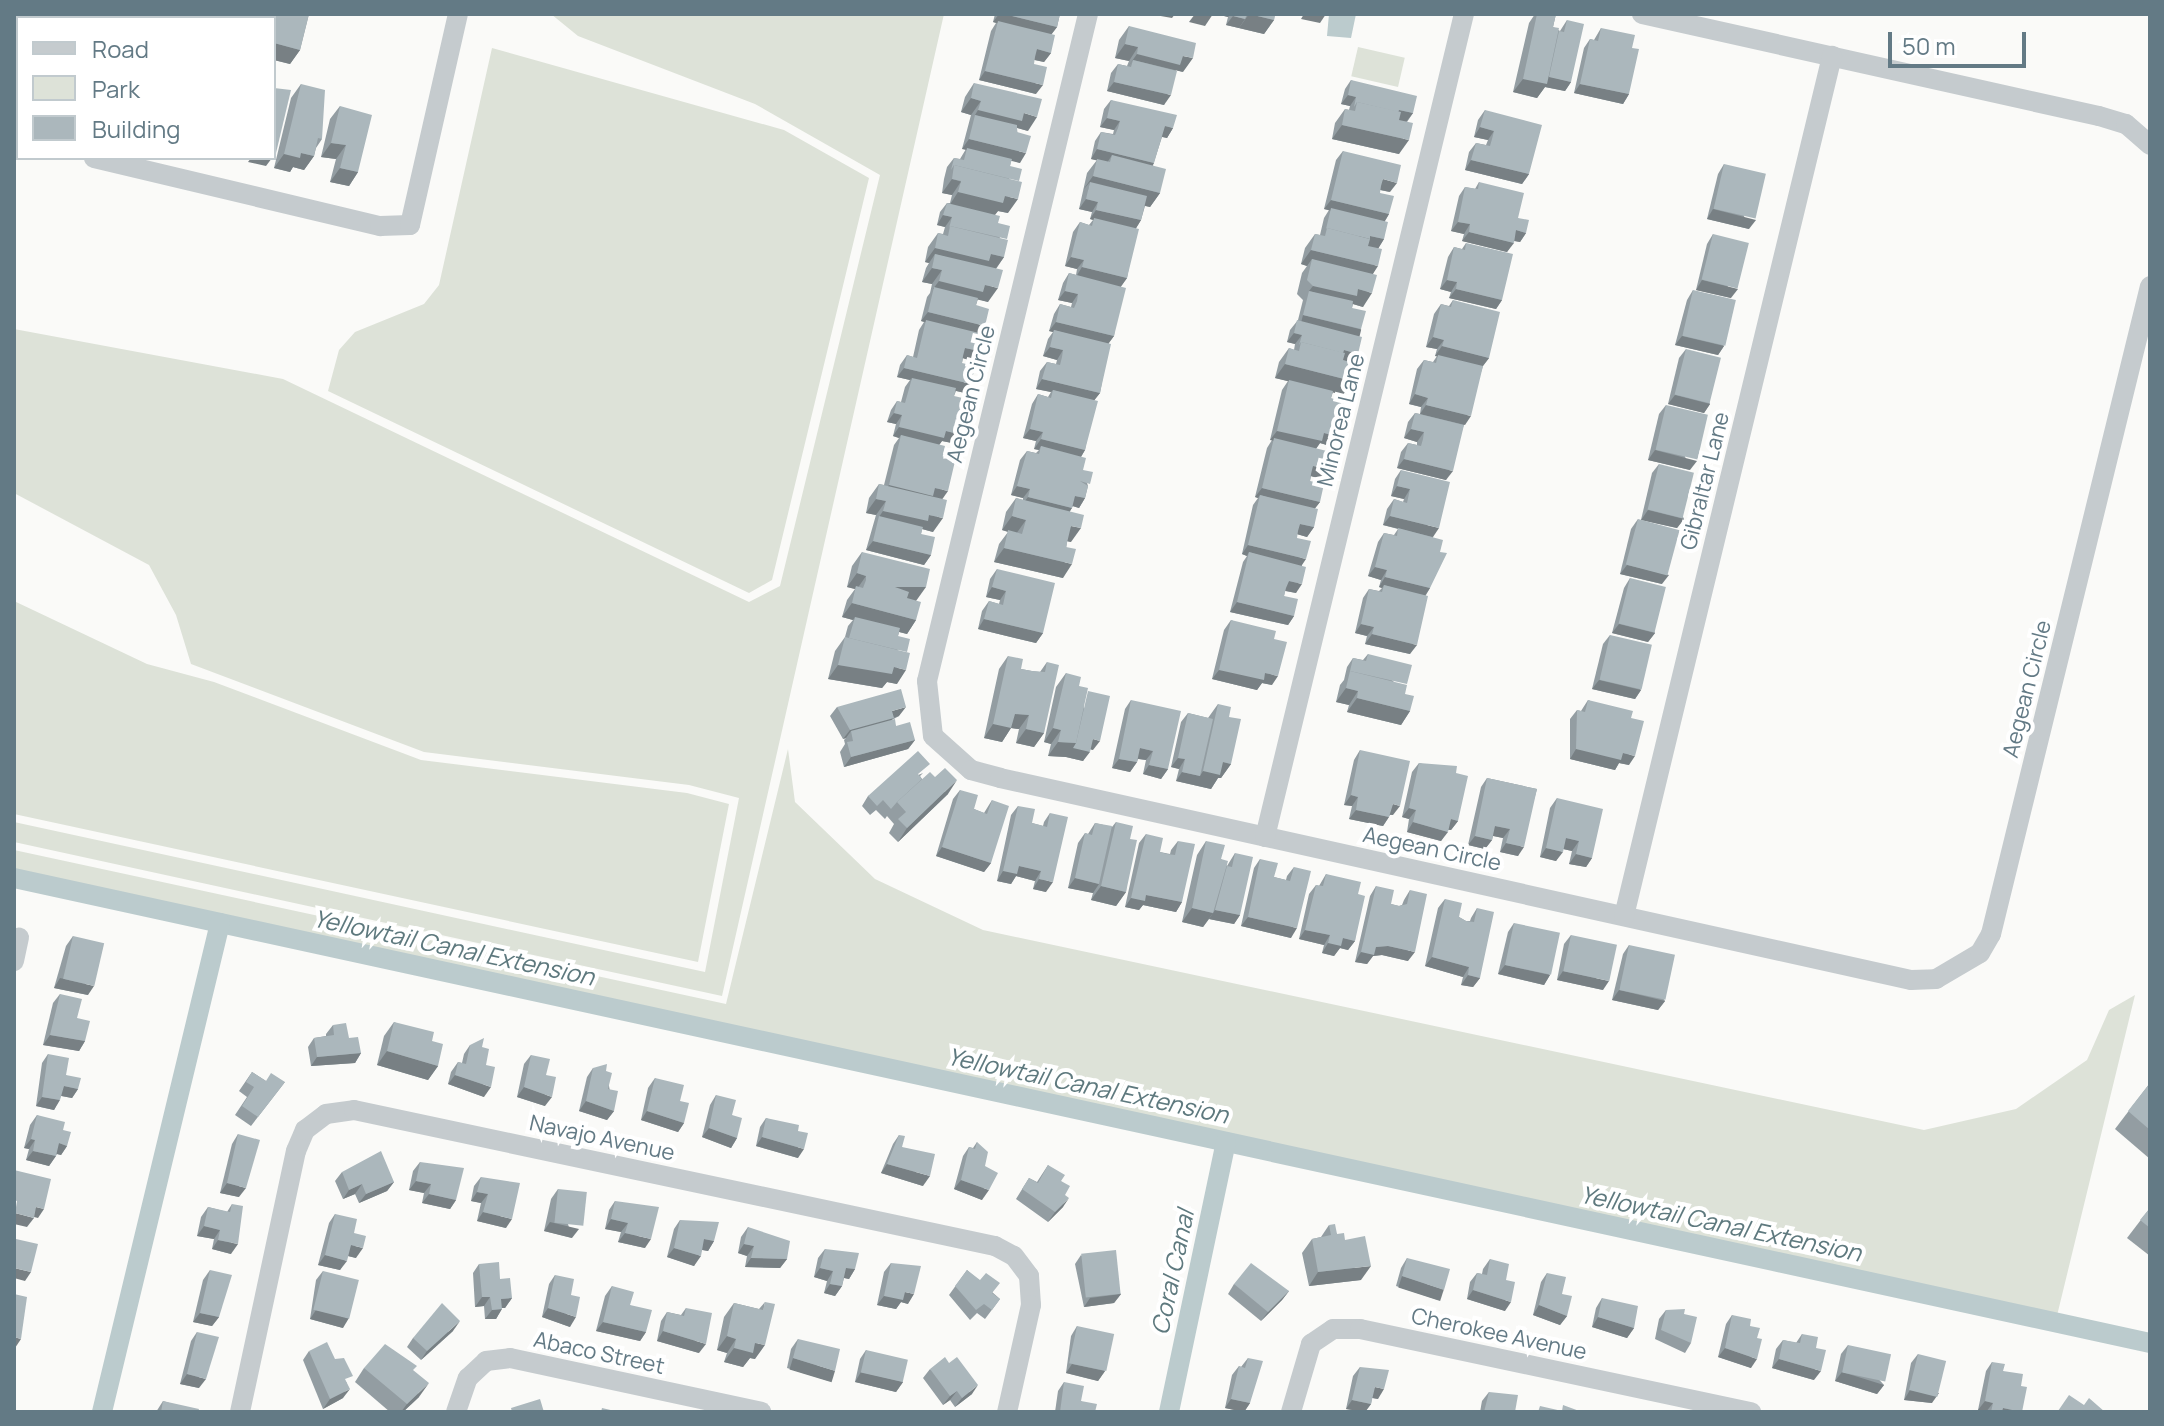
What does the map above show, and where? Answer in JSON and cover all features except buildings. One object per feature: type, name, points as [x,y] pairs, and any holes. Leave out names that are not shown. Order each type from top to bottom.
[{"type":"street","points":[[102,160],[380,226],[410,225],[458,14]]},
{"type":"street","name":"Aegean Circle","points":[[1088,14],[927,681],[933,736],[971,770],[1911,980],[1936,979],[1980,953],[1998,912],[2150,286]]},
{"type":"street","name":"Minorea Lane","points":[[1265,837],[1464,14]]},
{"type":"street","points":[[1642,14],[2099,116],[2126,124],[2150,145]]},
{"type":"street","name":"Gibraltar Lane","points":[[1624,916],[1832,56]]},
{"type":"street","points":[[14,961],[19,938]]},
{"type":"street","name":"Navajo Avenue","points":[[240,1412],[296,1151],[305,1130],[326,1114],[354,1110],[995,1246],[1014,1256],[1029,1276],[1031,1305],[1007,1412]]},
{"type":"street","name":"Cherokee Avenue","points":[[1291,1412],[1311,1344],[1333,1329],[1360,1329],[1751,1412]]},
{"type":"street","name":"Abaco Street","points":[[456,1412],[468,1378],[486,1361],[510,1358],[761,1412]]},
{"type":"green space","points":[[551,14],[944,14],[722,996],[14,842],[14,822],[705,972],[739,798],[689,785],[424,752],[191,664],[176,615],[149,565],[14,493],[14,329],[283,379],[749,602],[780,586],[880,175],[755,104],[578,36]]},
{"type":"green space","points":[[1358,47],[1405,58],[1398,87],[1351,76]]},
{"type":"green space","points":[[492,48],[784,130],[869,178],[772,580],[749,593],[328,391],[339,350],[355,332],[424,304],[439,285]]},
{"type":"green space","points":[[14,601],[147,664],[214,682],[421,760],[687,793],[729,804],[698,962],[14,814]]},
{"type":"green space","points":[[788,749],[795,802],[875,879],[983,930],[1924,1130],[2016,1109],[2087,1060],[2109,1010],[2135,995],[2054,1328],[14,884],[14,850],[726,1004]]},
{"type":"shaded area","points":[[1329,14],[1356,14],[1351,38],[1327,36]]},
{"type":"waterway","name":"Yellowtail Canal Extension","points":[[14,878],[2150,1343]]},
{"type":"waterway","points":[[102,1412],[220,923]]},
{"type":"waterway","name":"Coral Canal","points":[[1169,1412],[1226,1142]]}]
